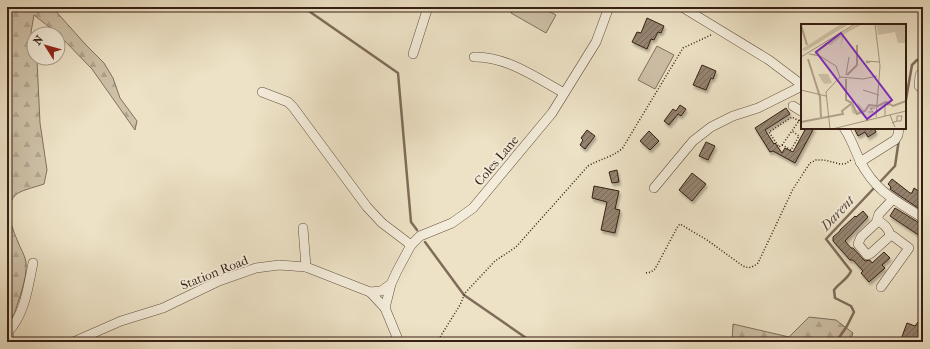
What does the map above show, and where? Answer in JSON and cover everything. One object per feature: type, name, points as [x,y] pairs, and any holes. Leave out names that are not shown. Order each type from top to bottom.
[{"type":"street","points":[[413,54],[428,7]]},
{"type":"street","name":"Coles Lane","points":[[385,308],[391,284],[410,245],[420,236],[452,223],[473,208],[552,113],[596,42],[609,7]]},
{"type":"street","points":[[682,7],[769,60],[801,84]]},
{"type":"street","points":[[474,57],[498,60],[529,74],[564,93]]},
{"type":"street","points":[[923,72],[920,75],[919,86],[923,89]]},
{"type":"street","points":[[654,188],[693,141],[711,127],[733,116],[758,108],[801,86]]},
{"type":"street","points":[[262,92],[288,102],[293,107],[367,207],[382,223],[410,245]]},
{"type":"street","points":[[845,129],[860,159],[877,186],[893,199],[923,218]]},
{"type":"street","points":[[860,159],[895,140],[899,129]]},
{"type":"street","points":[[890,236],[867,255],[858,244],[859,240],[878,220],[879,214],[893,199]]},
{"type":"street","points":[[878,220],[887,228],[890,236]]},
{"type":"street","points":[[303,228],[306,267]]},
{"type":"street","points":[[881,287],[909,248],[893,236],[890,236]]},
{"type":"street","points":[[8,332],[14,326],[20,314],[33,263]]},
{"type":"street","name":"Station Road","points":[[73,342],[121,321],[163,308],[219,281],[256,268],[279,265],[306,267],[370,292],[385,308]]},
{"type":"street","points":[[370,292],[381,291],[391,284]]},
{"type":"street","points":[[385,308],[399,342]]},
{"type":"street","points":[[7,319],[9,342]]},
{"type":"path","points":[[437,342],[466,292],[495,261],[516,247],[588,166],[612,157],[622,149],[683,48],[720,30]]},
{"type":"path","points":[[782,145],[792,131],[799,113]]},
{"type":"path","points":[[792,131],[799,136],[791,150],[782,145],[779,147],[769,132],[799,113]]},
{"type":"path","points":[[646,273],[655,269],[680,224],[707,240],[743,266],[747,268],[753,267],[758,263],[793,188],[810,163],[816,160],[824,160],[845,164],[860,159]]},
{"type":"green space","points":[[7,7],[52,7],[104,63],[113,78],[120,98],[137,121],[135,130],[92,69],[66,42],[66,26],[48,26],[34,15],[32,26],[26,26],[26,66],[37,66],[40,123],[47,170],[44,184],[18,193],[10,203],[9,210],[11,223],[26,262],[24,283],[13,319],[9,304],[7,279]]},
{"type":"green space","points":[[514,7],[541,7],[556,15],[546,33],[511,13]]},
{"type":"green space","points":[[657,46],[674,55],[655,89],[638,80]]},
{"type":"green space","points":[[809,317],[836,320],[853,333],[850,342],[732,342],[733,324],[789,337]]},
{"type":"building","points":[[647,18],[664,26],[661,33],[658,32],[654,40],[651,39],[647,49],[632,42],[637,32],[641,33]]},
{"type":"building","points":[[702,65],[716,71],[706,90],[693,85]]},
{"type":"building","points":[[680,105],[686,109],[681,116],[678,114],[669,125],[664,121],[673,109],[676,111]]},
{"type":"building","points":[[786,108],[790,114],[765,130],[782,153],[785,148],[793,152],[805,129],[813,129],[795,163],[773,151],[770,152],[755,128]]},
{"type":"building","points":[[854,129],[874,129],[876,132],[868,137],[865,132],[858,136]]},
{"type":"building","points":[[587,130],[595,136],[585,149],[580,145],[583,140],[581,138]]},
{"type":"building","points":[[649,131],[659,141],[650,150],[640,141]]},
{"type":"building","points":[[706,142],[715,146],[708,160],[699,156]]},
{"type":"building","points":[[617,170],[619,182],[612,183],[609,172]]},
{"type":"building","points":[[692,173],[706,184],[692,201],[679,190]]},
{"type":"building","points":[[892,179],[910,193],[912,193],[914,188],[923,194],[923,207],[921,210],[890,189],[891,187],[888,184]]},
{"type":"building","points":[[594,186],[619,191],[615,209],[620,210],[615,233],[601,230],[607,202],[592,198]]},
{"type":"building","points":[[895,208],[921,224],[920,225],[923,227],[923,238],[890,216]]},
{"type":"building","points":[[863,211],[868,217],[845,241],[865,261],[870,260],[872,263],[884,252],[890,258],[882,265],[885,268],[869,282],[861,273],[863,271],[853,260],[850,260],[833,241],[833,237],[840,230],[855,216],[856,217]]},
{"type":"building","points":[[918,322],[923,325],[923,342],[900,342],[907,323],[915,326]]},
{"type":"waterway","points":[[303,7],[398,73],[411,222],[417,230]]},
{"type":"waterway","name":"Darent","points":[[906,99],[912,65],[917,60],[923,59]]},
{"type":"waterway","name":"Darent","points":[[879,183],[895,166],[899,139]]},
{"type":"waterway","name":"Darent","points":[[836,342],[847,326],[854,312],[851,306],[835,298],[834,290],[851,271],[826,239],[875,187]]},
{"type":"waterway","points":[[425,242],[464,295],[532,342]]}]
